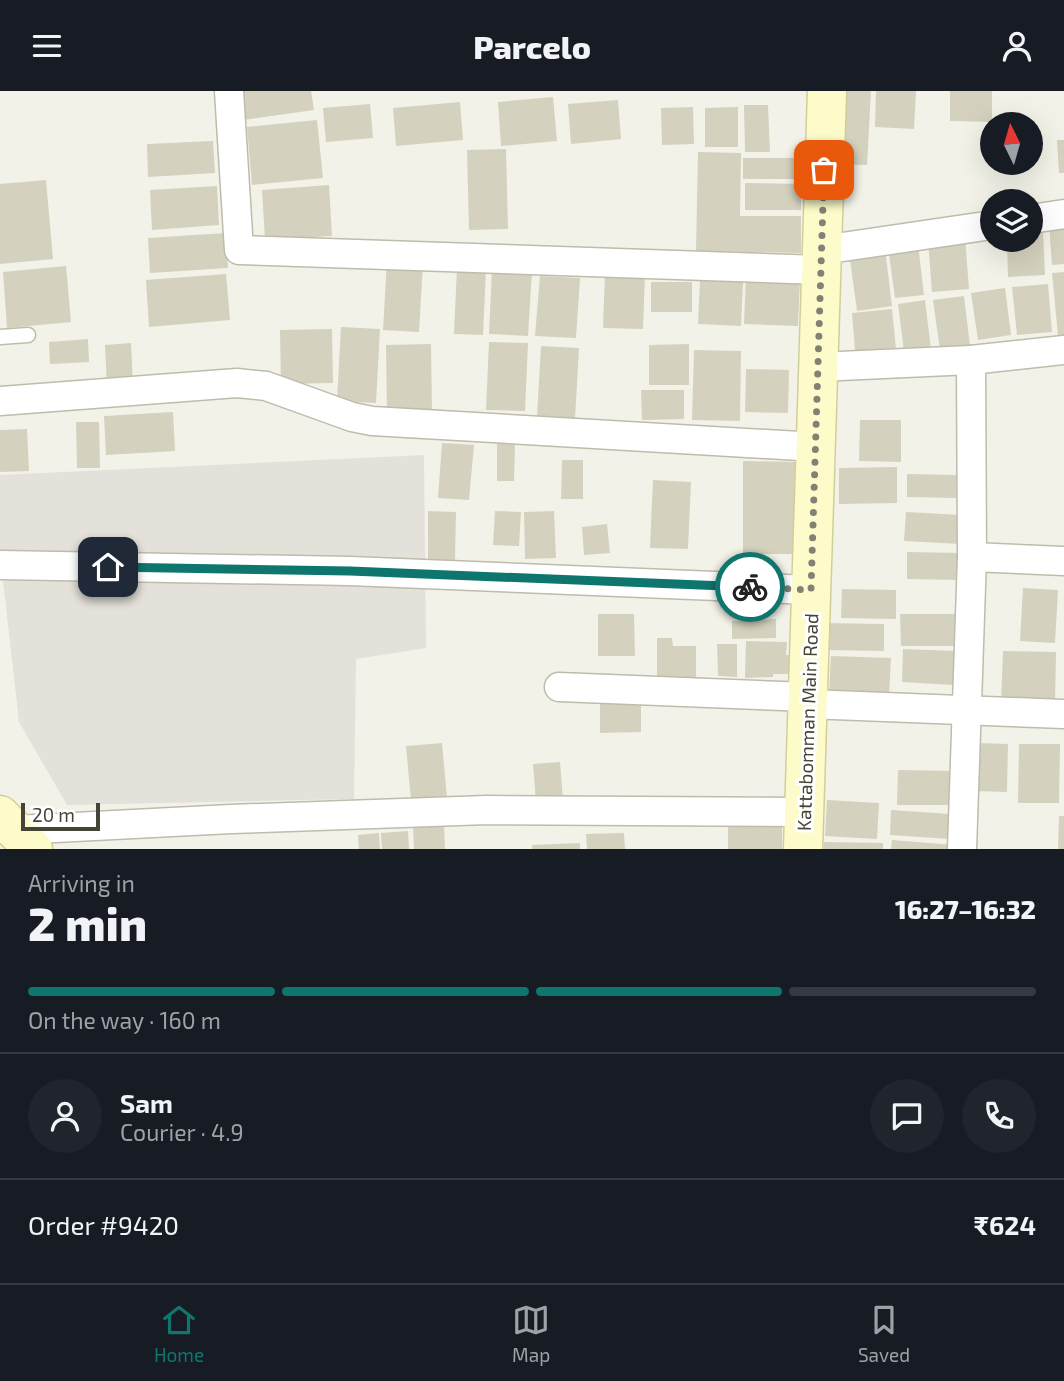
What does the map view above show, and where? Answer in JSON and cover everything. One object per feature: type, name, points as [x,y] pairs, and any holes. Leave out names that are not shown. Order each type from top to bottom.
[{"type":"street","points":[[229,91],[239,250],[821,260],[980,227]]},
{"type":"street","name":"Kattabomman Main Road","points":[[804,831],[827,91]]},
{"type":"street","points":[[1043,217],[1064,214]]},
{"type":"street","points":[[818,367],[971,361],[1064,350]]},
{"type":"street","points":[[962,849],[972,557],[971,361]]},
{"type":"street","points":[[0,401],[237,383],[266,386],[352,417],[372,421],[816,447]]},
{"type":"street","points":[[972,557],[1064,561]]},
{"type":"street","points":[[0,565],[350,571],[811,590]]},
{"type":"street","points":[[559,687],[966,712],[1064,714]]},
{"type":"street","points":[[16,831],[231,819],[488,810],[804,831]]},
{"type":"lane","points":[[0,337],[28,335]]},
{"type":"shaded area","points":[[424,455],[426,648],[356,659],[354,799],[67,805],[19,722],[0,554],[0,475]]},
{"type":"building","points":[[239,91],[311,91],[314,110],[243,120]]},
{"type":"building","points":[[834,91],[871,91],[867,165],[830,164]]},
{"type":"building","points":[[876,91],[916,91],[914,129],[875,127]]},
{"type":"building","points":[[950,91],[992,91],[992,112],[980,112],[980,122],[950,121]]},
{"type":"building","points":[[553,97],[557,141],[501,146],[498,102]]},
{"type":"building","points":[[618,100],[621,139],[571,144],[568,104]]},
{"type":"building","points":[[460,102],[463,140],[396,146],[393,108]]},
{"type":"building","points":[[370,104],[373,138],[326,142],[323,108]]},
{"type":"building","points":[[744,105],[768,105],[770,152],[745,152]]},
{"type":"building","points":[[693,107],[694,144],[662,145],[661,108]]},
{"type":"building","points":[[738,107],[738,147],[705,147],[705,108]]},
{"type":"building","points":[[317,120],[323,178],[252,185],[247,127]]},
{"type":"building","points":[[1057,140],[1064,140],[1064,173],[1059,173]]},
{"type":"building","points":[[213,141],[215,173],[148,177],[147,144]]},
{"type":"building","points":[[506,149],[508,229],[469,230],[467,150]]},
{"type":"building","points":[[698,152],[741,153],[740,216],[801,216],[801,253],[696,251]]},
{"type":"building","points":[[743,158],[800,158],[800,179],[743,179]]},
{"type":"building","points":[[46,180],[53,259],[0,264],[0,184]]},
{"type":"building","points":[[745,183],[801,184],[801,210],[745,210]]},
{"type":"building","points":[[329,185],[332,236],[265,240],[262,190]]},
{"type":"building","points":[[217,186],[219,225],[152,230],[150,190]]},
{"type":"building","points":[[1064,223],[1064,264],[1052,265],[1049,224]]},
{"type":"building","points":[[1043,231],[1045,275],[1008,277],[1007,252],[1043,252]]},
{"type":"building","points":[[226,233],[228,268],[150,273],[148,238]]},
{"type":"building","points":[[965,237],[969,289],[932,292],[928,240]]},
{"type":"building","points":[[918,244],[924,295],[895,298],[888,247]]},
{"type":"building","points":[[885,248],[892,306],[857,311],[849,252]]},
{"type":"building","points":[[387,260],[423,263],[419,332],[383,330]]},
{"type":"building","points":[[66,266],[71,322],[7,328],[3,272]]},
{"type":"building","points":[[457,267],[486,269],[483,335],[454,334]]},
{"type":"building","points":[[492,269],[532,271],[528,336],[489,334]]},
{"type":"building","points":[[1064,272],[1064,336],[1058,336],[1052,273]]},
{"type":"building","points":[[605,273],[645,274],[643,329],[603,328]]},
{"type":"building","points":[[226,274],[230,320],[149,327],[146,280]]},
{"type":"building","points":[[540,276],[580,278],[576,338],[535,336]]},
{"type":"building","points":[[746,276],[800,279],[798,326],[744,324]]},
{"type":"building","points":[[700,280],[743,282],[741,326],[698,324]]},
{"type":"building","points":[[651,282],[692,282],[692,312],[651,312]]},
{"type":"building","points":[[1048,284],[1052,332],[1017,335],[1012,287]]},
{"type":"building","points":[[1005,288],[1011,335],[978,340],[971,293]]},
{"type":"building","points":[[964,296],[970,346],[940,350],[933,300]]},
{"type":"building","points":[[925,300],[931,349],[904,352],[898,304]]},
{"type":"building","points":[[892,309],[897,359],[856,363],[852,313]]},
{"type":"building","points":[[341,327],[380,329],[376,403],[337,401]]},
{"type":"building","points":[[332,329],[333,383],[281,384],[280,330]]},
{"type":"building","points":[[88,339],[89,362],[50,364],[49,342]]},
{"type":"building","points":[[489,342],[528,343],[525,411],[486,410]]},
{"type":"building","points":[[131,343],[133,386],[107,387],[105,345]]},
{"type":"building","points":[[431,344],[432,414],[387,415],[386,345]]},
{"type":"building","points":[[689,344],[689,385],[649,385],[649,345]]},
{"type":"building","points":[[541,346],[579,348],[575,419],[537,417]]},
{"type":"building","points":[[694,350],[741,351],[740,421],[692,420]]},
{"type":"building","points":[[746,369],[789,370],[788,413],[745,412]]},
{"type":"building","points":[[641,390],[684,390],[684,419],[642,420]]},
{"type":"building","points":[[173,412],[175,451],[106,455],[104,416]]},
{"type":"building","points":[[860,420],[901,420],[901,462],[859,461]]},
{"type":"building","points":[[76,422],[99,422],[100,468],[77,468]]},
{"type":"building","points":[[27,429],[29,471],[0,472],[0,430]]},
{"type":"building","points":[[442,443],[474,445],[469,500],[438,498]]},
{"type":"building","points":[[497,444],[515,444],[514,481],[497,481]]},
{"type":"building","points":[[562,460],[583,460],[583,499],[561,499]]},
{"type":"building","points":[[743,461],[795,462],[795,554],[743,554]]},
{"type":"building","points":[[897,467],[897,503],[839,504],[839,468]]},
{"type":"building","points":[[907,474],[956,475],[956,498],[907,497]]},
{"type":"building","points":[[653,480],[691,482],[688,549],[650,548]]},
{"type":"building","points":[[428,511],[456,512],[455,561],[428,561]]},
{"type":"building","points":[[495,511],[521,512],[519,546],[493,545]]},
{"type":"building","points":[[554,511],[556,558],[525,559],[524,512]]},
{"type":"building","points":[[906,512],[962,515],[960,544],[904,541]]},
{"type":"building","points":[[607,524],[610,553],[584,555],[582,527]]},
{"type":"building","points":[[907,552],[961,553],[961,580],[907,579]]},
{"type":"building","points":[[1023,588],[1058,590],[1055,643],[1020,641]]},
{"type":"building","points":[[842,589],[896,590],[896,619],[841,618]]},
{"type":"building","points":[[598,614],[634,614],[635,656],[598,656]]},
{"type":"building","points":[[900,614],[956,614],[956,646],[901,646]]},
{"type":"building","points":[[776,619],[776,638],[732,639],[732,621]]},
{"type":"building","points":[[823,623],[884,624],[884,651],[823,650]]},
{"type":"building","points":[[657,638],[672,638],[673,646],[696,646],[696,681],[657,681]]},
{"type":"building","points":[[746,641],[787,642],[786,655],[792,655],[792,674],[745,678]]},
{"type":"building","points":[[717,644],[737,644],[737,677],[718,676]]},
{"type":"building","points":[[903,649],[955,651],[953,685],[902,682]]},
{"type":"building","points":[[1003,651],[1056,652],[1055,706],[1001,704]]},
{"type":"building","points":[[831,656],[891,658],[889,697],[829,694]]},
{"type":"building","points":[[600,694],[641,694],[641,732],[600,733]]},
{"type":"building","points":[[442,743],[447,798],[411,800],[406,746]]},
{"type":"building","points":[[977,743],[1008,744],[1007,792],[975,791]]},
{"type":"building","points":[[1019,744],[1060,744],[1059,803],[1018,803]]},
{"type":"building","points":[[560,762],[563,800],[536,802],[533,764]]},
{"type":"building","points":[[898,770],[958,771],[958,805],[897,805]]},
{"type":"building","points":[[827,800],[879,803],[877,839],[825,836]]},
{"type":"building","points":[[891,810],[951,814],[950,839],[890,835]]},
{"type":"building","points":[[1059,816],[1064,816],[1064,849],[1058,849]]},
{"type":"building","points":[[728,818],[782,818],[782,849],[728,849]]},
{"type":"building","points":[[444,825],[445,849],[414,849],[413,826]]},
{"type":"building","points":[[408,831],[409,849],[382,849],[381,833]]},
{"type":"building","points":[[379,833],[380,849],[359,849],[358,835]]},
{"type":"building","points":[[624,833],[625,849],[587,849],[586,834]]},
{"type":"building","points":[[892,840],[954,845],[954,849],[891,849]]},
{"type":"building","points":[[824,842],[883,843],[883,849],[824,849]]},
{"type":"building","points":[[580,843],[580,849],[532,849],[532,845]]},
{"type":"way so far","points":[[750,587],[811,590],[824,170]]},
{"type":"route","points":[[108,567],[350,571],[750,587]]}]
